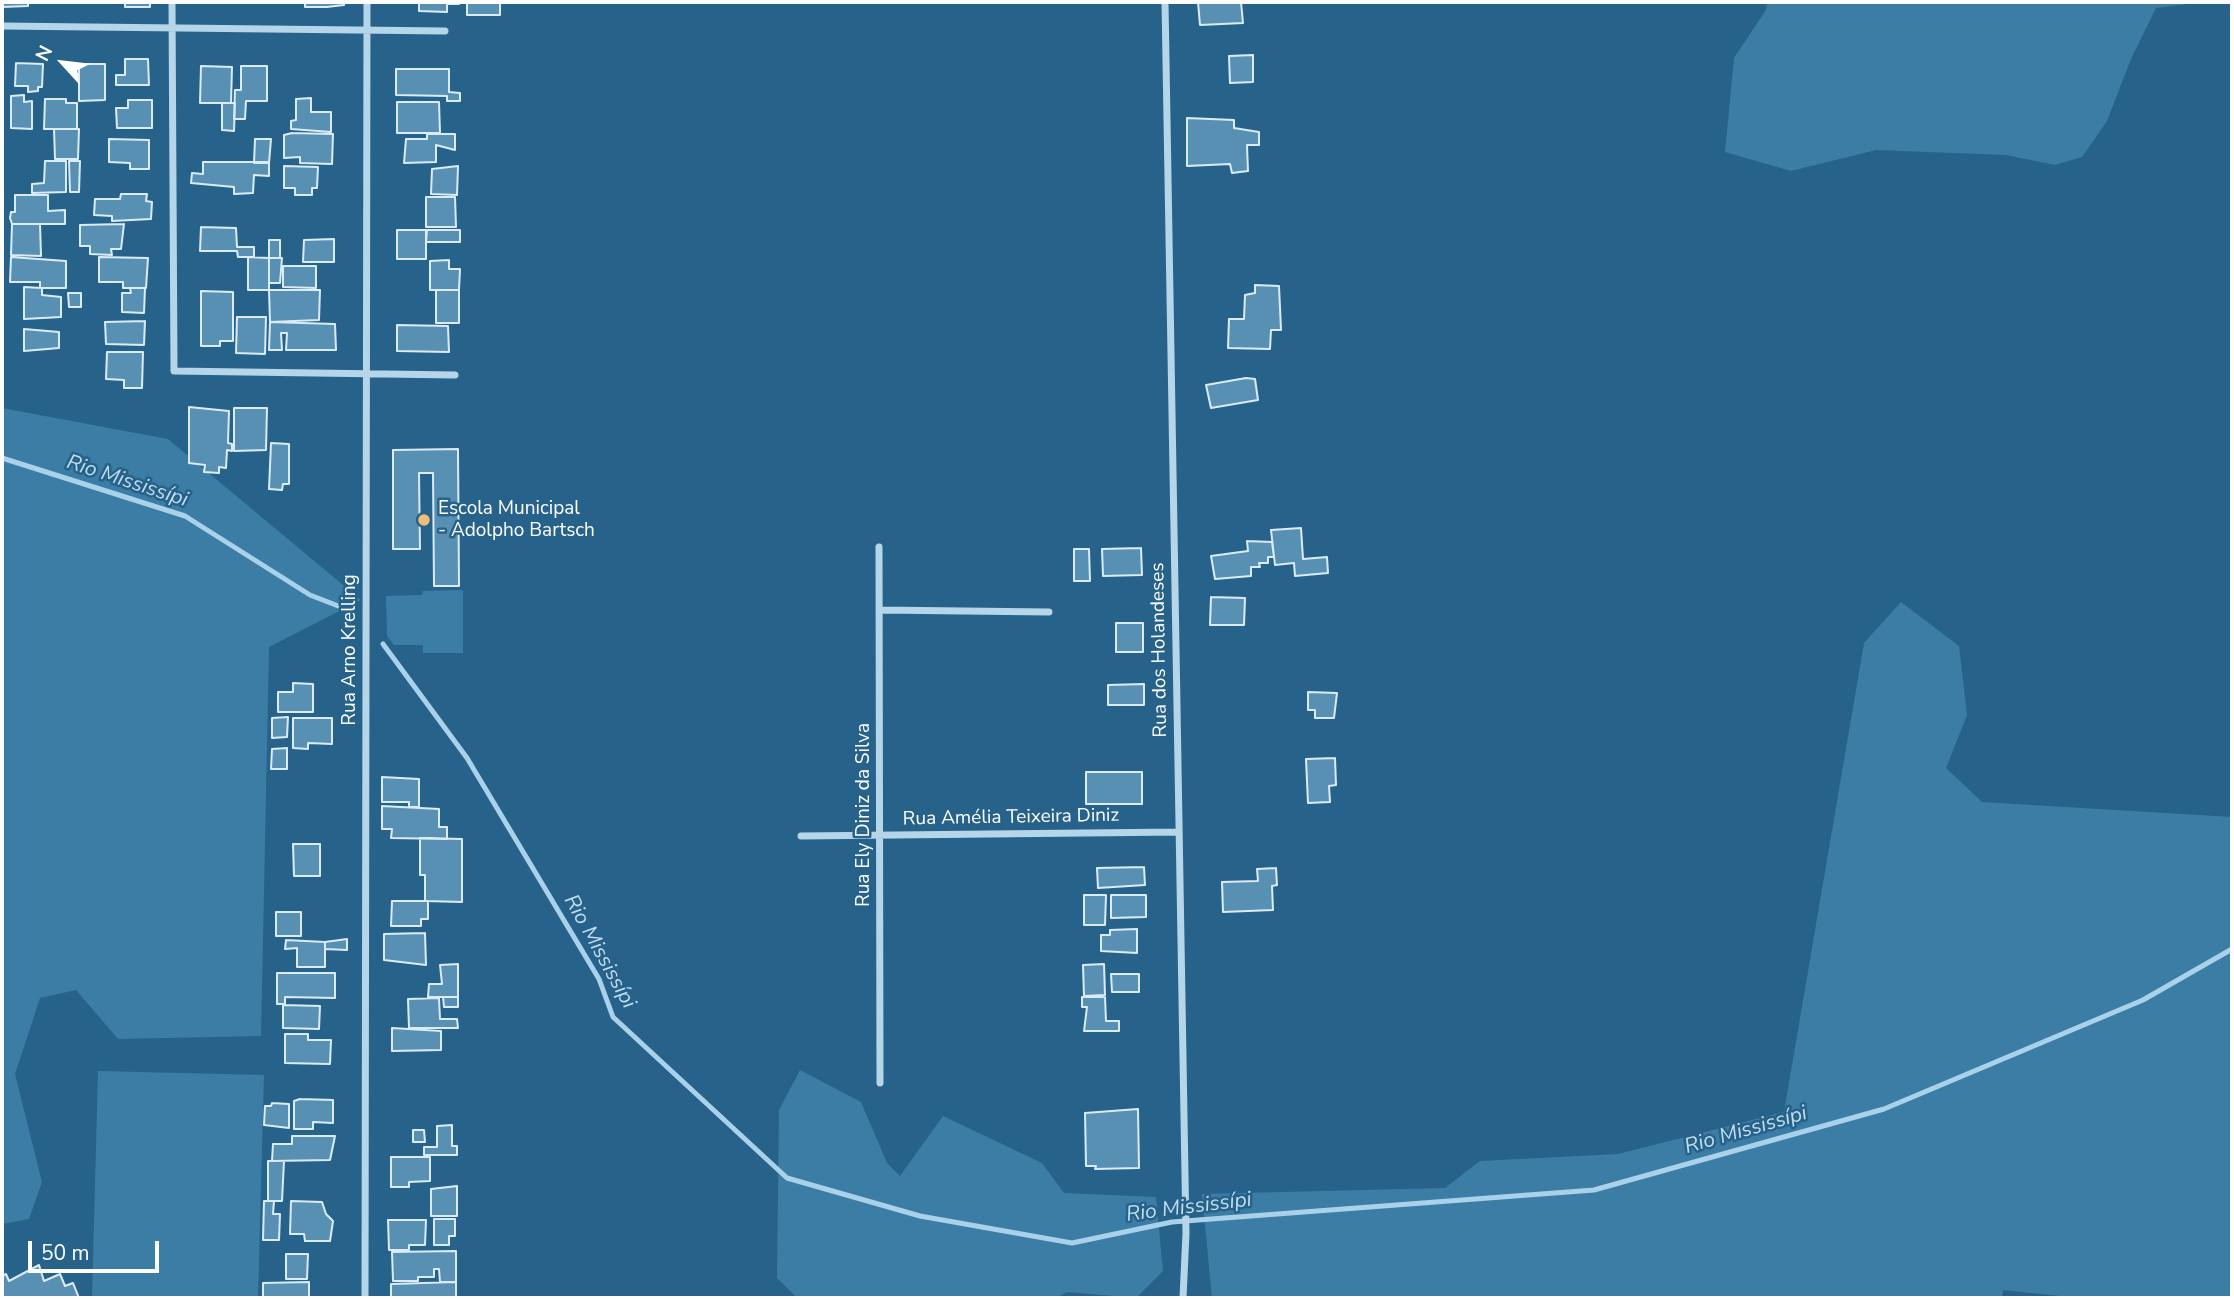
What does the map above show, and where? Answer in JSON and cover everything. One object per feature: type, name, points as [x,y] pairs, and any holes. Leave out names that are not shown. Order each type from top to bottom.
[{"type":"street","points":[[172,2],[174,371],[455,375]]},
{"type":"street","name":"Rua Arno Krelling","points":[[365,1298],[367,2]]},
{"type":"street","name":"Rua dos Holandeses","points":[[1165,2],[1186,1233],[1183,1298]]},
{"type":"street","points":[[2,26],[445,31]]},
{"type":"street","name":"Rua Ely Diniz da Silva","points":[[879,547],[880,1083]]},
{"type":"street","points":[[879,610],[1049,612]]},
{"type":"street","name":"Rua Amélia Teixeira Diniz","points":[[801,836],[1179,832]]},
{"type":"shaded area","points":[[1767,2],[2203,2],[2156,8],[2131,59],[2107,121],[2082,157],[2055,165],[2006,155],[1876,150],[1791,171],[1725,152],[1734,58],[1766,10]]},
{"type":"shaded area","points":[[2,408],[168,439],[361,600],[269,647],[261,1036],[118,1039],[76,990],[40,998],[15,1074],[42,1182],[29,1219],[2,1224]]},
{"type":"shaded area","points":[[463,590],[463,653],[423,653],[423,645],[394,645],[387,636],[386,596],[422,595],[423,591]]},
{"type":"shaded area","points":[[1901,602],[1959,646],[1967,715],[1946,768],[1982,802],[2232,817],[2232,1298],[2079,1298],[2003,1290],[2002,1298],[1212,1298],[1202,1194],[1445,1188],[1480,1161],[1618,1154],[1784,1112],[1864,643]]},
{"type":"shaded area","points":[[800,1070],[861,1102],[887,1163],[900,1176],[943,1116],[1042,1163],[1064,1193],[1156,1197],[1163,1271],[1136,1298],[1067,1292],[1056,1298],[797,1298],[777,1278],[779,1110]]},
{"type":"shaded area","points":[[98,1071],[264,1075],[258,1298],[92,1298]]},
{"type":"building","points":[[2,2],[28,2],[28,6],[2,7]]},
{"type":"building","points":[[125,2],[150,2],[150,7],[125,7]]},
{"type":"building","points":[[305,2],[344,2],[344,5],[305,7]]},
{"type":"building","points":[[419,2],[459,4],[447,4],[447,12],[419,11]]},
{"type":"building","points":[[467,2],[500,2],[500,15],[467,15]]},
{"type":"building","points":[[1198,2],[1241,2],[1243,23],[1200,25]]},
{"type":"building","points":[[1253,55],[1253,82],[1230,83],[1229,56]]},
{"type":"building","points":[[125,59],[148,59],[149,85],[116,85],[116,75],[125,75]]},
{"type":"building","points":[[16,63],[43,64],[42,87],[38,87],[38,91],[28,92],[28,86],[15,86]]},
{"type":"building","points":[[79,64],[105,64],[105,100],[79,101]]},
{"type":"building","points":[[201,66],[232,67],[231,103],[200,103]]},
{"type":"building","points":[[241,66],[267,66],[267,101],[246,101],[245,119],[234,119],[235,90],[241,90]]},
{"type":"building","points":[[396,69],[449,69],[449,92],[460,93],[460,101],[447,101],[447,96],[396,95]]},
{"type":"building","points":[[24,95],[24,102],[32,101],[32,129],[11,128],[11,96]]},
{"type":"building","points":[[311,98],[311,112],[331,112],[331,132],[291,129],[291,121],[296,120],[296,99]]},
{"type":"building","points":[[45,99],[66,99],[66,103],[77,103],[77,129],[44,129]]},
{"type":"building","points":[[128,100],[152,100],[152,128],[117,128],[116,108],[128,108]]},
{"type":"building","points":[[397,102],[439,102],[440,133],[397,133]]},
{"type":"building","points":[[222,103],[235,103],[234,131],[222,130]]},
{"type":"building","points":[[1187,118],[1234,120],[1234,128],[1259,132],[1259,145],[1247,145],[1248,171],[1232,173],[1230,164],[1187,166]]},
{"type":"building","points":[[54,129],[79,129],[78,159],[55,159]]},
{"type":"building","points":[[333,134],[332,164],[300,163],[300,157],[284,158],[284,135]]},
{"type":"building","points":[[427,134],[455,134],[455,150],[436,145],[436,162],[404,163],[406,139],[427,139]]},
{"type":"building","points":[[109,139],[149,140],[149,169],[130,169],[130,163],[109,162]]},
{"type":"building","points":[[255,139],[271,139],[269,163],[254,163]]},
{"type":"building","points":[[45,161],[66,161],[66,192],[32,193],[32,184],[44,183]]},
{"type":"building","points":[[69,161],[80,161],[79,192],[70,192]]},
{"type":"building","points":[[203,162],[269,162],[269,176],[254,175],[253,193],[234,194],[234,187],[191,183],[192,173],[203,174]]},
{"type":"building","points":[[284,166],[318,167],[317,188],[312,188],[312,195],[295,195],[295,188],[284,188]]},
{"type":"building","points":[[458,166],[457,195],[431,194],[432,169]]},
{"type":"building","points":[[121,194],[147,194],[146,201],[152,202],[151,219],[112,221],[112,216],[94,215],[95,199],[120,199]]},
{"type":"building","points":[[15,195],[48,195],[48,211],[65,210],[65,224],[12,224],[10,218],[11,212],[15,212]]},
{"type":"building","points":[[426,197],[455,197],[456,227],[426,227]]},
{"type":"building","points":[[12,224],[40,224],[41,256],[11,255]]},
{"type":"building","points":[[124,224],[121,249],[111,249],[112,255],[90,254],[90,246],[80,246],[80,225]]},
{"type":"building","points":[[201,227],[236,228],[237,247],[254,247],[254,257],[238,257],[237,251],[200,251]]},
{"type":"building","points":[[397,230],[426,230],[426,259],[397,259]]},
{"type":"building","points":[[427,230],[460,230],[460,242],[426,242]]},
{"type":"building","points":[[334,239],[334,262],[303,262],[304,240]]},
{"type":"building","points":[[269,240],[280,240],[280,258],[269,258]]},
{"type":"building","points":[[11,257],[66,261],[66,288],[40,288],[40,282],[10,282]]},
{"type":"building","points":[[99,257],[148,258],[146,288],[123,288],[123,282],[99,282]]},
{"type":"building","points":[[248,257],[269,258],[269,290],[248,290]]},
{"type":"building","points":[[269,258],[282,258],[280,283],[269,283]]},
{"type":"building","points":[[449,260],[449,269],[460,269],[459,290],[430,290],[430,261]]},
{"type":"building","points":[[283,266],[316,266],[316,288],[283,287]]},
{"type":"building","points":[[1255,285],[1279,286],[1281,330],[1271,330],[1270,349],[1228,348],[1229,319],[1244,319],[1245,295],[1255,293]]},
{"type":"building","points":[[24,287],[42,288],[42,295],[61,297],[61,317],[24,319]]},
{"type":"building","points":[[130,288],[145,288],[144,313],[122,312],[122,293],[131,293]]},
{"type":"building","points":[[269,290],[320,290],[319,320],[270,322]]},
{"type":"building","points":[[436,290],[459,290],[459,323],[436,323]]},
{"type":"building","points":[[201,291],[233,292],[233,341],[220,341],[220,346],[201,346]]},
{"type":"building","points":[[68,293],[81,293],[81,307],[69,307]]},
{"type":"building","points":[[237,317],[266,317],[265,354],[236,353]]},
{"type":"building","points":[[145,321],[144,345],[106,344],[105,322]]},
{"type":"building","points":[[270,322],[335,324],[336,350],[286,350],[287,333],[281,333],[282,350],[269,350]]},
{"type":"building","points":[[397,325],[448,326],[449,352],[397,351]]},
{"type":"building","points":[[24,329],[59,332],[59,348],[24,351]]},
{"type":"building","points":[[107,352],[143,352],[142,388],[124,388],[124,380],[106,379]]},
{"type":"building","points":[[1255,379],[1258,400],[1211,408],[1206,385]]},
{"type":"building","points":[[189,407],[229,411],[228,443],[232,444],[232,451],[227,450],[226,468],[219,467],[219,473],[204,472],[205,465],[189,463]]},
{"type":"building","points":[[234,408],[267,408],[266,450],[234,451]]},
{"type":"building","points":[[271,443],[289,444],[289,484],[283,484],[282,490],[269,489]]},
{"type":"building","points":[[458,449],[459,586],[434,586],[433,473],[419,473],[420,549],[393,549],[393,450]]},
{"type":"building","points":[[1301,528],[1303,559],[1327,557],[1328,573],[1295,576],[1294,563],[1275,565],[1271,530]]},
{"type":"building","points":[[1247,541],[1272,542],[1274,557],[1268,557],[1268,563],[1259,563],[1260,567],[1251,567],[1251,576],[1215,579],[1211,556],[1248,551]]},
{"type":"building","points":[[1141,548],[1142,575],[1103,576],[1102,549]]},
{"type":"building","points":[[1074,549],[1089,549],[1090,581],[1074,581]]},
{"type":"building","points":[[1211,597],[1245,598],[1244,625],[1210,625]]},
{"type":"building","points":[[1116,623],[1143,623],[1143,652],[1116,652]]},
{"type":"building","points":[[293,683],[313,684],[313,712],[278,712],[278,692],[293,692]]},
{"type":"building","points":[[1144,684],[1144,705],[1108,705],[1108,685]]},
{"type":"building","points":[[1308,692],[1337,693],[1334,718],[1315,718],[1315,710],[1308,710]]},
{"type":"building","points":[[288,717],[287,737],[272,738],[272,718]]},
{"type":"building","points":[[293,718],[332,718],[332,744],[308,743],[308,749],[293,748]]},
{"type":"building","points":[[287,748],[287,769],[271,769],[272,749]]},
{"type":"building","points":[[1335,758],[1336,785],[1329,786],[1330,802],[1308,803],[1306,759]]},
{"type":"building","points":[[1086,772],[1142,772],[1142,804],[1086,804]]},
{"type":"building","points":[[382,777],[419,779],[419,807],[409,807],[409,802],[382,802]]},
{"type":"building","points":[[382,806],[439,809],[439,827],[447,827],[447,839],[391,838],[392,829],[382,829]]},
{"type":"building","points":[[420,838],[462,839],[462,902],[425,901],[425,875],[420,875]]},
{"type":"building","points":[[293,844],[320,844],[320,876],[294,876]]},
{"type":"building","points":[[1144,867],[1145,885],[1098,888],[1097,868]]},
{"type":"building","points":[[1276,868],[1277,885],[1272,886],[1273,910],[1223,912],[1222,882],[1258,881],[1257,869]]},
{"type":"building","points":[[1084,895],[1106,895],[1105,925],[1084,925]]},
{"type":"building","points":[[1111,895],[1146,895],[1146,917],[1111,918]]},
{"type":"building","points":[[392,901],[428,901],[428,919],[421,919],[421,926],[391,926]]},
{"type":"building","points":[[276,912],[301,912],[301,936],[276,936]]},
{"type":"building","points":[[1137,929],[1137,953],[1101,951],[1101,935],[1110,935],[1110,930]]},
{"type":"building","points":[[425,933],[426,965],[384,960],[384,934]]},
{"type":"building","points":[[347,939],[347,950],[325,949],[325,942]]},
{"type":"building","points":[[286,940],[325,942],[325,967],[297,967],[297,948],[285,949]]},
{"type":"building","points":[[458,964],[458,997],[428,997],[429,984],[442,984],[440,965]]},
{"type":"building","points":[[1104,964],[1105,995],[1084,996],[1083,965]]},
{"type":"building","points":[[277,973],[335,973],[335,998],[285,997],[285,1004],[277,1004]]},
{"type":"building","points":[[1111,974],[1139,974],[1139,992],[1112,992]]},
{"type":"building","points":[[443,997],[458,997],[458,1007],[444,1007]]},
{"type":"building","points":[[1082,997],[1105,997],[1106,1021],[1119,1021],[1119,1031],[1084,1031],[1087,1007],[1082,1007]]},
{"type":"building","points":[[439,998],[440,1019],[457,1019],[458,1028],[409,1028],[408,999]]},
{"type":"building","points":[[283,1005],[320,1006],[319,1029],[283,1028]]},
{"type":"building","points":[[392,1028],[441,1031],[441,1050],[392,1051]]},
{"type":"building","points":[[285,1034],[308,1034],[308,1040],[331,1040],[330,1064],[285,1063]]},
{"type":"building","points":[[333,1100],[333,1123],[313,1122],[313,1129],[294,1129],[294,1101]]},
{"type":"building","points":[[272,1103],[289,1104],[289,1128],[264,1125],[265,1106],[271,1106]]},
{"type":"building","points":[[1138,1109],[1139,1168],[1095,1169],[1096,1166],[1086,1166],[1085,1113]]},
{"type":"building","points":[[452,1125],[452,1146],[457,1146],[457,1155],[424,1155],[424,1147],[437,1147],[437,1126]]},
{"type":"building","points":[[413,1130],[424,1130],[425,1142],[413,1142]]},
{"type":"building","points":[[292,1136],[335,1136],[330,1160],[272,1161],[273,1144],[292,1144]]},
{"type":"building","points":[[391,1157],[430,1157],[430,1181],[409,1182],[409,1187],[391,1187]]},
{"type":"building","points":[[268,1161],[284,1161],[282,1201],[268,1201]]},
{"type":"building","points":[[457,1186],[457,1216],[431,1216],[431,1189]]},
{"type":"building","points":[[264,1201],[274,1201],[273,1214],[280,1214],[279,1240],[263,1240]]},
{"type":"building","points":[[291,1201],[322,1202],[326,1214],[333,1221],[330,1241],[305,1241],[304,1234],[290,1234]]},
{"type":"building","points":[[434,1219],[455,1219],[455,1236],[449,1236],[449,1245],[434,1245]]},
{"type":"building","points":[[388,1220],[426,1220],[425,1245],[409,1245],[409,1250],[389,1250]]},
{"type":"building","points":[[456,1251],[456,1282],[440,1282],[439,1269],[434,1269],[434,1277],[418,1277],[418,1281],[393,1281],[392,1252]]},
{"type":"building","points":[[286,1254],[308,1254],[307,1279],[286,1279]]},
{"type":"building","points":[[39,1265],[44,1281],[60,1274],[65,1286],[73,1283],[79,1298],[2,1298],[2,1276],[6,1274],[9,1281]]},
{"type":"building","points":[[309,1282],[309,1298],[263,1298],[263,1283]]},
{"type":"building","points":[[456,1282],[456,1297],[391,1298],[391,1284]]},
{"type":"waterway","name":"Rio Mississípi","points":[[2,458],[185,516],[310,595],[346,609]]},
{"type":"waterway","name":"Rio Mississípi","points":[[383,644],[467,758],[599,979],[613,1017],[787,1178],[920,1216],[1072,1243],[1172,1222],[1594,1190],[1884,1109],[2143,1000],[2232,949]]},
{"type":"place","name":"Escola Municipal - Adolpho Bartsch","points":[[424,520]]}]
